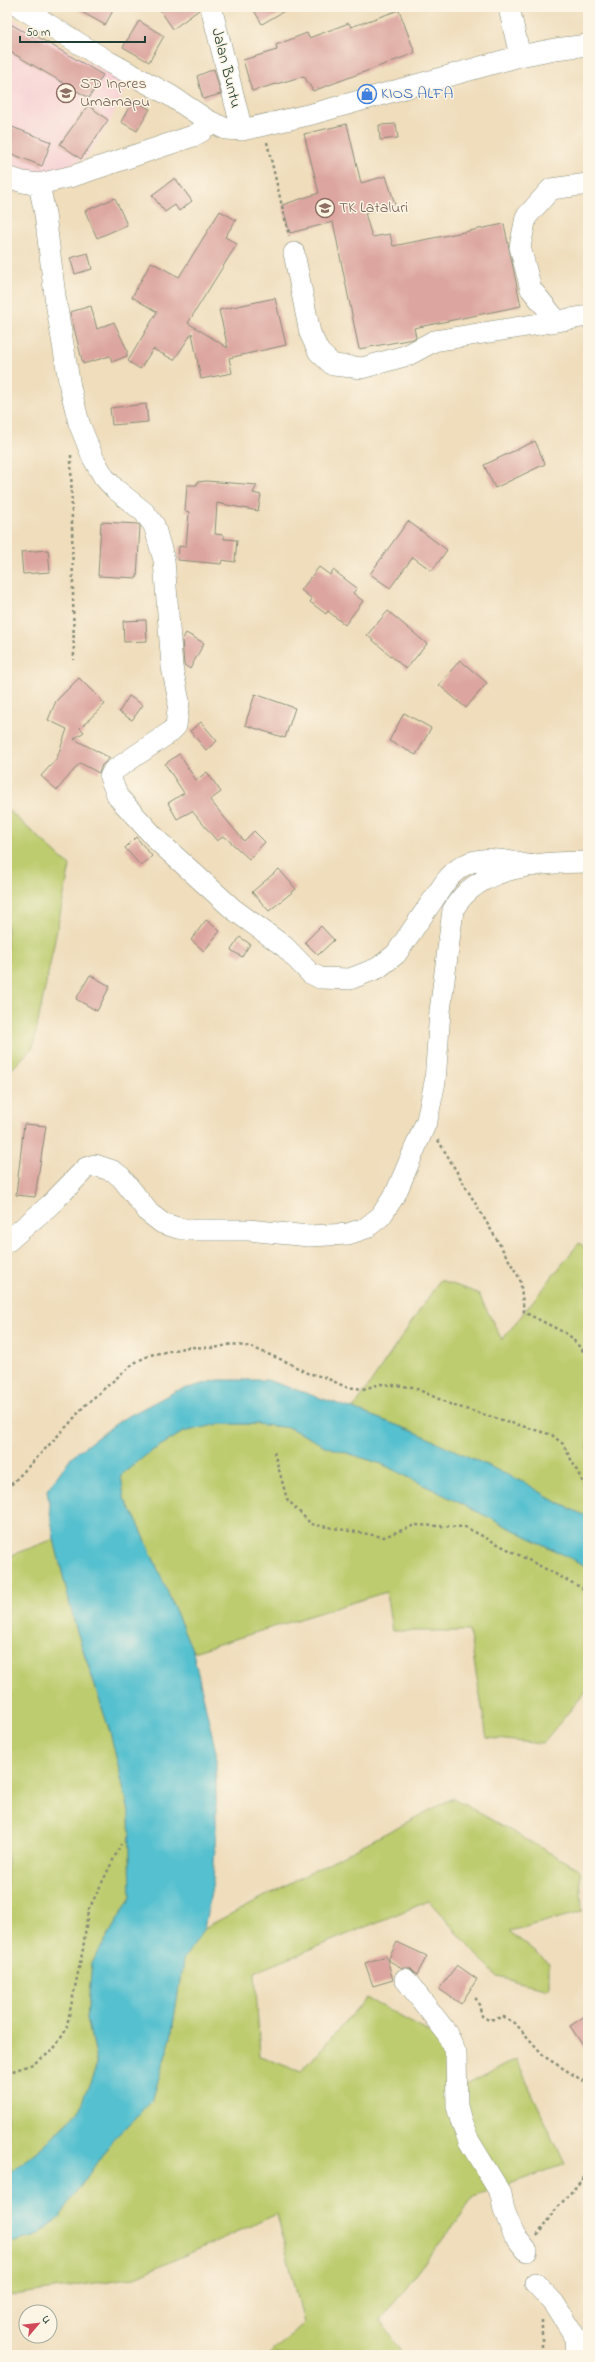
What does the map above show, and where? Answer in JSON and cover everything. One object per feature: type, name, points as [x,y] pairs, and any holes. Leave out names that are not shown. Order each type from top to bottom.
[{"type":"street","points":[[20,7],[109,62],[171,96],[207,120],[226,129],[242,130],[264,126],[414,87],[520,56],[555,49],[588,45]]},
{"type":"street","name":"Jalan Buntu","points":[[211,7],[242,130]]},
{"type":"street","points":[[510,8],[520,56]]},
{"type":"street","points":[[7,177],[23,182],[39,184],[73,176],[193,136],[202,131],[207,120]]},
{"type":"street","points":[[39,184],[45,214],[58,312],[79,423],[93,458],[104,477],[115,489],[144,512],[154,525],[164,560],[169,609],[169,634],[172,667],[179,701],[176,726],[169,733],[113,771],[110,777],[118,797],[159,842],[233,909],[285,947],[310,973],[320,978],[350,979],[387,962],[396,954],[455,870],[462,866],[475,860],[495,860],[532,866]]},
{"type":"street","points":[[557,322],[531,289],[520,247],[526,217],[551,189],[588,184]]},
{"type":"street","points":[[294,253],[310,333],[319,352],[333,365],[362,368],[408,355],[434,341],[588,316]]},
{"type":"street","points":[[7,1242],[51,1204],[86,1168],[95,1165],[113,1171],[121,1177],[149,1213],[170,1226],[191,1230],[242,1230],[309,1236],[357,1231],[366,1228],[382,1216],[389,1206],[403,1179],[427,1120],[435,1082],[440,1011],[453,910],[459,898],[479,882],[508,871],[532,866],[588,862]]},
{"type":"street","points":[[405,1979],[447,2033],[456,2054],[457,2106],[461,2121],[469,2141],[500,2194],[504,2210],[514,2235],[527,2251]]},
{"type":"street","points":[[536,2283],[554,2303],[576,2338],[577,2355]]},
{"type":"path","points":[[264,126],[282,212],[294,253]]},
{"type":"path","points":[[71,449],[74,660]]},
{"type":"path","points":[[427,1120],[520,1279],[524,1312],[569,1335],[584,1352]]},
{"type":"path","points":[[7,1489],[69,1424],[84,1406],[134,1363],[150,1355],[170,1349],[214,1348],[232,1344],[250,1347],[346,1387],[363,1389],[381,1384],[413,1387],[452,1405],[552,1435],[564,1444],[588,1492]]},
{"type":"path","points":[[274,1452],[287,1499],[311,1524],[384,1537],[415,1525],[465,1527],[588,1591]]},
{"type":"path","points":[[7,2073],[33,2064],[45,2056],[52,2050],[66,2030],[83,1949],[88,1911],[121,1844]]},
{"type":"path","points":[[475,1998],[478,2001],[482,2016],[489,2020],[504,2018],[515,2023],[545,2057],[588,2084]]},
{"type":"path","points":[[527,2251],[552,2214],[588,2173]]},
{"type":"path","points":[[542,2317],[542,2355]]},
{"type":"shaded area","name":"SD Inpres Umamapu","points":[[7,16],[128,85],[109,123],[86,158],[35,178],[7,173]]},
{"type":"green space","points":[[7,809],[70,866],[33,1047],[7,1074]]},
{"type":"green space","points":[[579,1243],[588,1250],[588,1517],[560,1504],[527,1484],[415,1432],[353,1409],[440,1280],[478,1293],[502,1340]]},
{"type":"green space","points":[[219,1424],[258,1424],[290,1428],[325,1446],[382,1464],[588,1567],[588,1689],[542,1744],[487,1738],[469,1631],[392,1631],[386,1592],[193,1652],[138,1523],[124,1498],[121,1475],[150,1452],[183,1432]]},
{"type":"green space","points":[[54,1539],[75,1625],[110,1732],[129,1811],[131,1897],[92,1963],[87,2018],[97,2065],[78,2112],[43,2146],[7,2175],[7,1557]]},
{"type":"green space","points":[[453,1798],[580,1870],[582,1912],[509,1931],[549,1963],[549,1989],[497,1977],[429,1901],[255,1972],[260,2056],[301,2072],[366,1998],[449,2043],[455,2091],[516,2059],[565,2164],[474,2197],[380,2321],[403,2355],[269,2355],[304,2323],[277,2214],[136,2277],[7,2296],[7,2244],[36,2236],[59,2218],[110,2143],[152,2100],[171,2038],[183,1960],[204,1928]]},
{"type":"water","points":[[218,1380],[267,1380],[415,1432],[527,1484],[560,1504],[588,1517],[588,1567],[382,1464],[325,1446],[290,1428],[258,1424],[219,1424],[183,1432],[150,1452],[121,1475],[124,1498],[138,1523],[193,1652],[216,1752],[216,1828],[213,1882],[204,1928],[183,1960],[171,2038],[152,2100],[110,2143],[59,2218],[36,2236],[7,2244],[7,2175],[43,2146],[78,2112],[97,2065],[87,2018],[92,1963],[131,1897],[129,1811],[110,1732],[75,1625],[54,1539],[47,1490],[72,1456],[121,1420],[176,1391]]},
{"type":"building","points":[[73,7],[115,7],[105,25]]},
{"type":"building","points":[[158,7],[199,7],[199,10],[173,29]]},
{"type":"building","points":[[252,7],[291,7],[262,24]]},
{"type":"building","points":[[399,10],[415,53],[313,91],[304,76],[252,91],[243,60],[277,50],[276,45],[307,33],[309,38],[349,23],[351,27]]},
{"type":"building","points":[[139,21],[164,36],[149,62],[123,47]]},
{"type":"building","points":[[7,22],[35,38],[36,36],[103,75],[89,98],[7,50]]},
{"type":"building","points":[[214,69],[221,94],[203,99],[197,76]]},
{"type":"building","points":[[133,100],[150,109],[137,131],[121,122]]},
{"type":"building","points":[[88,105],[108,120],[81,159],[60,144]]},
{"type":"building","points":[[347,124],[361,183],[386,176],[395,204],[365,213],[372,237],[390,234],[393,246],[504,224],[521,306],[414,328],[416,337],[413,339],[359,349],[333,222],[290,233],[282,205],[319,193],[304,134]]},
{"type":"building","points":[[396,124],[398,138],[380,140],[379,125]]},
{"type":"building","points":[[7,125],[51,142],[42,166],[7,152]]},
{"type":"building","points":[[175,178],[192,201],[179,211],[175,205],[165,212],[152,195]]},
{"type":"building","points":[[115,198],[127,225],[97,238],[85,211]]},
{"type":"building","points":[[220,211],[236,220],[225,237],[237,244],[188,323],[228,348],[219,310],[275,298],[286,345],[229,358],[232,373],[201,379],[192,333],[174,360],[153,349],[140,369],[128,361],[157,312],[132,297],[151,262],[179,277]]},
{"type":"building","points":[[88,253],[92,269],[75,274],[70,258]]},
{"type":"building","points":[[91,306],[97,329],[114,322],[127,350],[127,356],[112,362],[110,356],[83,364],[70,312]]},
{"type":"building","points":[[146,404],[148,422],[112,425],[110,408]]},
{"type":"building","points":[[535,441],[545,464],[495,488],[484,465]]},
{"type":"building","points":[[206,481],[257,485],[253,493],[261,495],[258,511],[217,503],[215,534],[224,535],[224,539],[237,540],[235,562],[222,560],[221,564],[178,560],[179,546],[186,547],[189,512],[185,511],[187,485],[197,485],[197,482]]},
{"type":"building","points":[[408,521],[447,550],[432,571],[413,557],[390,588],[370,574]]},
{"type":"building","points":[[101,522],[138,524],[140,526],[137,578],[98,576]]},
{"type":"building","points":[[48,550],[50,572],[23,574],[21,552]]},
{"type":"building","points":[[319,567],[330,575],[333,570],[357,588],[353,593],[363,601],[345,625],[328,611],[326,614],[310,602],[312,599],[301,590]]},
{"type":"building","points":[[388,611],[427,644],[406,669],[367,635]]},
{"type":"building","points":[[146,620],[147,641],[124,642],[123,621]]},
{"type":"building","points":[[186,633],[204,643],[190,669],[184,665],[182,640]]},
{"type":"building","points":[[460,660],[487,683],[466,708],[439,685]]},
{"type":"building","points":[[79,678],[105,704],[80,728],[84,732],[74,739],[110,758],[102,765],[99,773],[80,763],[57,790],[41,776],[57,758],[67,729],[48,720],[56,701]]},
{"type":"building","points":[[255,694],[295,708],[285,738],[245,725]]},
{"type":"building","points":[[129,696],[143,705],[132,720],[119,712]]},
{"type":"building","points":[[404,713],[431,728],[416,755],[389,741]]},
{"type":"building","points":[[201,722],[217,741],[206,750],[190,731]]},
{"type":"building","points":[[179,754],[196,780],[207,772],[221,792],[210,800],[244,841],[254,831],[265,842],[249,859],[224,836],[217,841],[192,811],[177,819],[168,803],[184,793],[165,764]]},
{"type":"building","points":[[136,837],[152,856],[141,866],[125,848]]},
{"type":"building","points":[[279,869],[296,889],[269,911],[252,892]]},
{"type":"building","points":[[206,920],[220,931],[204,951],[191,940]]},
{"type":"building","points":[[321,926],[334,940],[318,955],[305,942]]},
{"type":"building","points":[[240,937],[250,944],[242,957],[231,950]]},
{"type":"building","points":[[90,975],[110,986],[97,1011],[76,999]]},
{"type":"building","points":[[24,1124],[46,1126],[35,1197],[16,1195]]},
{"type":"building","points":[[397,1942],[427,1956],[417,1975],[410,1968],[402,1968],[388,1960]]},
{"type":"building","points":[[386,1956],[393,1980],[373,1986],[365,1963]]},
{"type":"building","points":[[457,1965],[477,1979],[461,2004],[439,1989]]},
{"type":"building","points":[[588,2014],[588,2053],[570,2026]]},
{"type":"place","name":"SD Inpres Umamapu","points":[[66,93]]},
{"type":"place","name":"KIOS ALFA","points":[[367,94]]},
{"type":"place","name":"TK Lataluri","points":[[325,208]]}]
